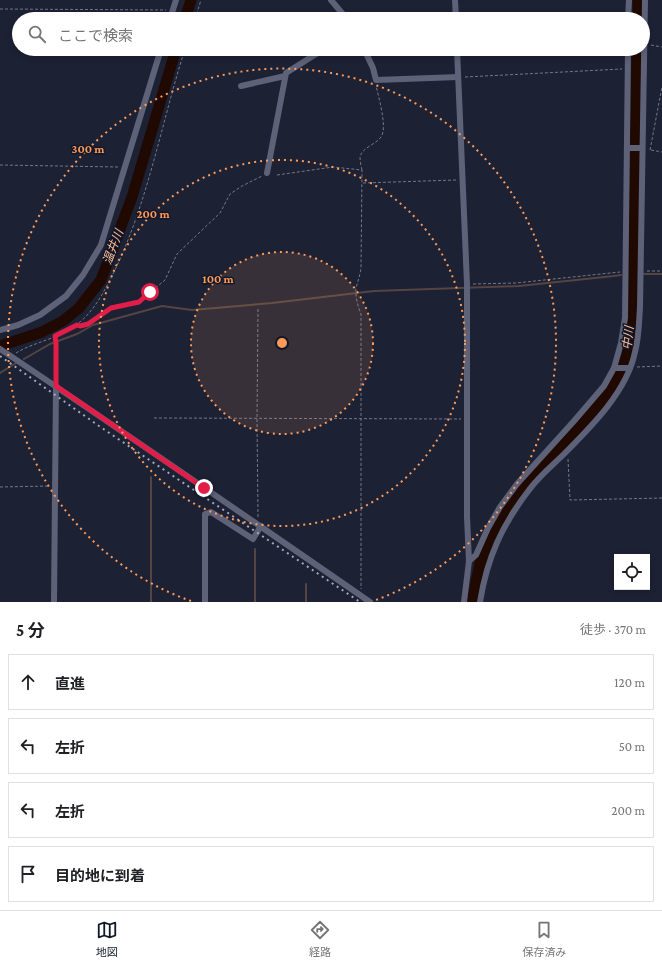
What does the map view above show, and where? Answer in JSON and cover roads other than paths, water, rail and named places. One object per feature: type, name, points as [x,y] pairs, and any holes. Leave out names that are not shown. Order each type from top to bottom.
[{"type":"street","points":[[172,12],[176,0]]},
{"type":"street","points":[[332,0],[341,12]]},
{"type":"street","points":[[455,0],[456,12]]},
{"type":"street","points":[[628,0],[628,12]]},
{"type":"street","points":[[645,0],[645,12]]},
{"type":"street","points":[[0,330],[18,325],[40,315],[66,296],[83,275],[101,245],[159,56]]},
{"type":"street","points":[[268,173],[286,72],[313,56]]},
{"type":"street","points":[[367,56],[376,80],[458,77]]},
{"type":"street","points":[[457,56],[467,287],[467,517],[469,560],[464,602]]},
{"type":"street","points":[[469,560],[476,555],[488,528],[500,507],[517,484],[604,386],[616,368],[624,332],[629,148],[628,56]]},
{"type":"street","points":[[480,602],[489,562],[503,529],[530,489],[605,410],[620,388],[635,353],[638,332],[640,272],[641,148],[645,56]]},
{"type":"street","points":[[241,86],[285,76]]},
{"type":"street","points":[[629,148],[641,148]]},
{"type":"street","points":[[0,348],[260,525],[370,602]]},
{"type":"street","points":[[616,368],[628,368]]},
{"type":"street","points":[[54,602],[56,386]]},
{"type":"street","points":[[205,602],[205,514],[211,512],[253,540],[260,525]]},
{"type":"waterway","name":"温井川","points":[[187,12],[191,0]]},
{"type":"waterway","name":"中川","points":[[638,0],[638,12]]},
{"type":"waterway","name":"温井川","points":[[0,346],[42,332],[63,321],[79,308],[101,280],[132,197],[174,56]]},
{"type":"waterway","name":"中川","points":[[472,602],[480,563],[508,506],[522,488],[608,393],[620,373],[627,355],[630,341],[633,289],[637,56]]},
{"type":"waterway","name":"中川","points":[[627,274],[638,274]]},
{"type":"waterway","points":[[644,274],[662,274]]},
{"type":"waterway","points":[[24,359],[50,344],[77,334],[93,325],[162,306],[192,310],[272,303],[374,291],[519,286],[621,275]]},
{"type":"waterway","name":"中川","points":[[627,276],[633,277]]},
{"type":"waterway","points":[[0,373],[16,363]]},
{"type":"waterway","points":[[151,477],[151,602]]},
{"type":"waterway","points":[[255,549],[255,602]]},
{"type":"waterway","points":[[306,584],[306,602]]},
{"type":"railway","points":[[0,356],[99,426],[360,602]]}]
